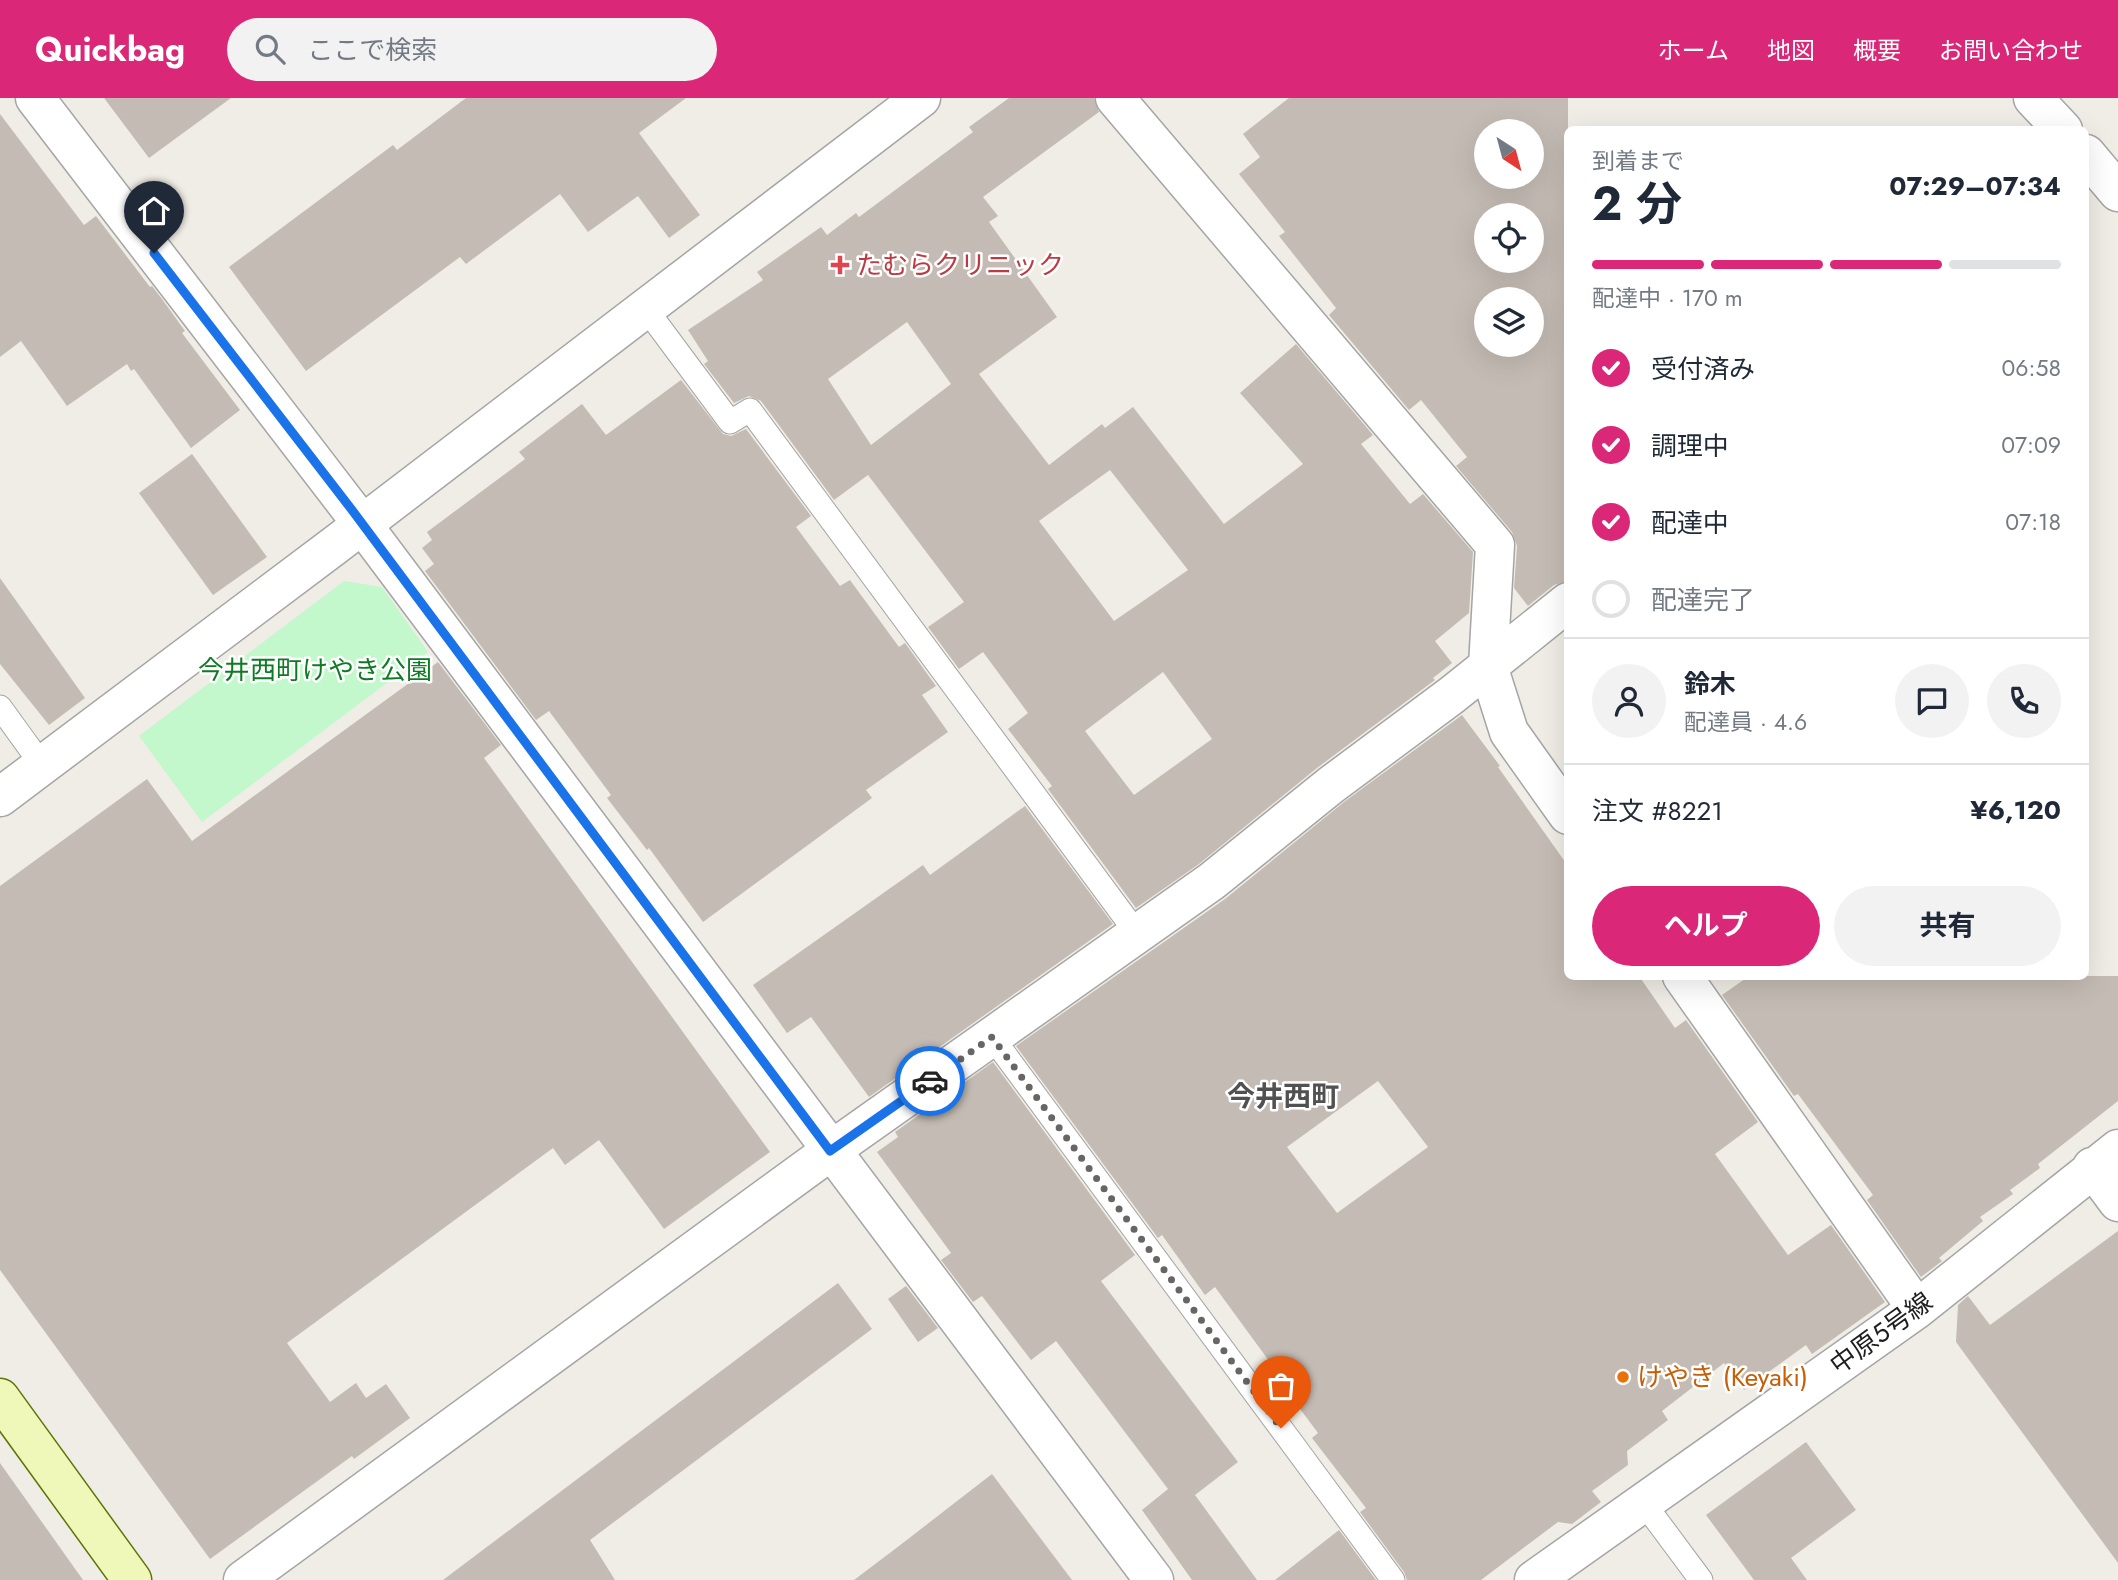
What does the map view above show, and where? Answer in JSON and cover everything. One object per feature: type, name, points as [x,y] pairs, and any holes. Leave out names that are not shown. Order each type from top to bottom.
[{"type":"street","points":[[35,98],[362,524],[1154,1580]]},
{"type":"street","points":[[0,797],[921,98]]},
{"type":"street","points":[[1115,98],[1495,545],[1488,666],[1510,732],[1564,810]]},
{"type":"street","points":[[2033,98],[2059,126]]},
{"type":"street","points":[[243,1580],[830,1151],[1212,881],[1331,785],[1564,605]]},
{"type":"street","points":[[1685,980],[1917,1309]]},
{"type":"street","points":[[2105,1158],[2118,1202]]},
{"type":"street","name":"中原5号線","points":[[1534,1580],[1917,1309],[2105,1158]]},
{"type":"street","points":[[0,1398],[132,1580]]},
{"type":"lane","points":[[646,309],[730,422],[750,410],[1138,934]]},
{"type":"lane","points":[[0,707],[42,765]]},
{"type":"lane","points":[[992,1037],[1393,1580]]},
{"type":"lane","points":[[1643,1502],[1701,1580]]},
{"type":"green space","name":"今井西町けやき公園","points":[[344,581],[382,587],[428,652],[202,822],[139,736]]},
{"type":"building","points":[[104,98],[231,98],[149,158]]},
{"type":"building","points":[[466,98],[686,98],[639,133],[700,215],[669,238],[638,196],[588,232],[560,194],[466,264],[460,257],[306,371],[229,267],[393,145],[397,150]]},
{"type":"building","points":[[1009,98],[1094,98],[1099,112],[983,197],[998,216],[989,222],[1057,317],[979,374],[1049,465],[1102,424],[1105,428],[1133,407],[1224,524],[1303,464],[1240,393],[1296,344],[1373,435],[1361,444],[1410,504],[1423,494],[1473,552],[1469,613],[1435,641],[1452,663],[1433,678],[1435,680],[1317,768],[1199,864],[1136,908],[1048,789],[1052,786],[1008,729],[1028,713],[983,652],[959,669],[928,627],[964,602],[868,475],[834,500],[761,401],[749,396],[734,403],[704,364],[708,361],[688,330],[763,280],[757,272],[821,227],[827,235],[856,213],[859,217],[973,132],[969,127]],"holes":[[[907,322],[951,384],[871,445],[828,379]],[[1110,470],[1188,570],[1114,621],[1039,521]],[[1163,672],[1212,739],[1134,795],[1085,731]]]},
{"type":"building","points":[[1289,98],[1568,98],[1568,126],[1564,126],[1564,582],[1554,585],[1528,606],[1514,588],[1517,546],[1512,532],[1456,466],[1467,457],[1421,400],[1409,410],[1329,315],[1336,308],[1279,236],[1285,232],[1239,174],[1260,157],[1243,134]]},
{"type":"building","points":[[0,114],[84,225],[96,216],[162,299],[185,331],[182,333],[240,410],[191,448],[134,369],[131,371],[127,364],[67,406],[21,341],[0,357]]},
{"type":"building","points":[[681,380],[723,434],[731,436],[746,429],[811,516],[796,527],[840,586],[850,580],[899,647],[905,643],[936,686],[922,695],[948,732],[866,790],[872,798],[703,922],[649,848],[647,850],[607,798],[611,795],[549,711],[536,720],[425,571],[434,564],[422,548],[432,540],[427,532],[525,459],[519,452],[582,404],[606,435]]},
{"type":"building","points":[[192,454],[267,557],[213,595],[139,493]]},
{"type":"building","points":[[0,578],[85,698],[49,725],[0,664]]},
{"type":"building","points":[[438,662],[501,745],[484,758],[770,1152],[664,1229],[599,1140],[565,1165],[553,1148],[287,1343],[330,1402],[356,1383],[366,1398],[386,1384],[410,1418],[354,1459],[352,1456],[210,1559],[0,1270],[0,886],[147,779],[192,841]]},
{"type":"building","points":[[1462,715],[1564,860],[1564,980],[1642,980],[1675,1028],[1686,1020],[1758,1122],[1715,1154],[1788,1255],[1831,1225],[1885,1302],[1812,1354],[1806,1345],[1744,1390],[1724,1363],[1662,1411],[1668,1420],[1627,1451],[1628,1465],[1592,1491],[1601,1502],[1572,1524],[1558,1522],[1481,1580],[1407,1580],[1360,1512],[1366,1508],[1312,1438],[1318,1433],[1215,1287],[1205,1295],[1162,1235],[1158,1238],[1016,1046],[1225,899],[1344,802]],"holes":[[[1378,1081],[1428,1147],[1337,1213],[1287,1147]]]},
{"type":"building","points":[[1025,806],[1113,924],[869,1097],[811,1017],[787,1033],[753,985],[923,865],[930,875]]},
{"type":"building","points":[[2089,976],[2118,976],[2118,1101],[2038,1164],[2040,1168],[2010,1190],[2013,1194],[1980,1217],[1983,1221],[1939,1258],[1942,1261],[1921,1277],[1867,1200],[1873,1195],[1798,1094],[1794,1096],[1722,995],[1743,980],[2089,980]]},
{"type":"building","points":[[993,1062],[1135,1255],[1101,1281],[1238,1462],[1195,1495],[1257,1580],[1192,1580],[1142,1510],[1168,1489],[1056,1341],[1031,1360],[982,1296],[973,1302],[941,1260],[951,1253],[877,1152],[898,1137],[895,1132]]},
{"type":"building","points":[[2118,1231],[2118,1563],[1956,1342],[1958,1305],[1968,1296],[1990,1325]]},
{"type":"building","points":[[838,1283],[872,1329],[590,1540],[615,1580],[443,1580]]},
{"type":"building","points":[[906,1286],[938,1328],[918,1342],[888,1299]]},
{"type":"building","points":[[1806,1442],[1856,1510],[1791,1558],[1807,1580],[1754,1580],[1706,1515]]},
{"type":"building","points":[[0,1463],[83,1580],[0,1580]]},
{"type":"building","points":[[992,1474],[1072,1580],[854,1580],[899,1546]]},
{"type":"building","points":[[1339,1530],[1376,1580],[1275,1580]]},
{"type":"way so far","points":[[930,1081],[992,1037],[1281,1428]]},
{"type":"place","name":"たむらクリニック","points":[[840,265]]},
{"type":"place","name":"けやき (Keyaki)","points":[[1623,1377]]},
{"type":"district","name":"今井西町","points":[[1283,1096]]},
{"type":"route","points":[[154,253],[352,510],[830,1151],[930,1081]]}]
